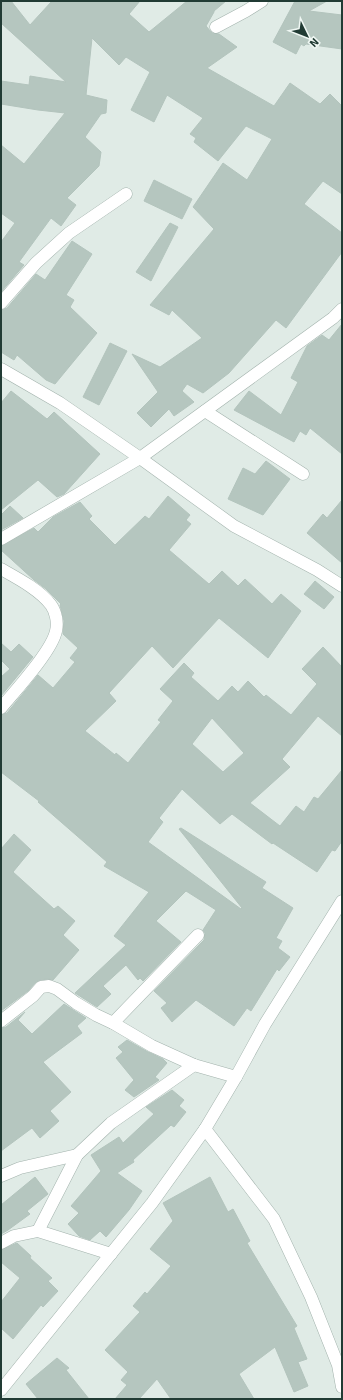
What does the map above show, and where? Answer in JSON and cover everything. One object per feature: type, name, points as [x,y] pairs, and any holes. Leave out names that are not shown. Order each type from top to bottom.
[{"type":"street","points":[[216,28],[262,1]]},
{"type":"street","points":[[1,303],[36,263],[69,233],[126,194]]},
{"type":"street","points":[[1,539],[140,458],[333,318],[342,308]]},
{"type":"street","points":[[1,369],[60,403],[140,458],[234,526],[317,570],[342,586]]},
{"type":"street","points":[[205,411],[303,474]]},
{"type":"street","points":[[1,569],[16,577],[37,592],[51,605],[57,618],[56,632],[46,652],[1,708]]},
{"type":"street","points":[[1,1390],[152,1203],[205,1129],[265,1024],[342,901]]},
{"type":"street","points":[[113,1023],[198,935]]},
{"type":"street","points":[[1,1021],[33,996],[41,987],[49,986],[57,989],[96,1015],[113,1023],[152,1046],[194,1065],[236,1077]]},
{"type":"street","points":[[38,1231],[77,1155],[111,1123],[194,1065]]},
{"type":"street","points":[[205,1129],[274,1219],[311,1297],[338,1365],[342,1386]]},
{"type":"street","points":[[1,1176],[20,1168],[77,1155]]},
{"type":"street","points":[[1,1243],[14,1236],[38,1231],[111,1254]]},
{"type":"building","points":[[1,1],[11,1],[30,25],[52,1],[140,1],[129,14],[149,32],[187,1],[226,1],[214,11],[206,26],[212,33],[219,34],[237,47],[207,68],[274,106],[290,83],[320,104],[330,94],[342,106],[342,194],[323,181],[304,204],[342,233],[342,252],[286,328],[276,320],[229,373],[203,393],[187,384],[182,391],[194,402],[174,416],[169,409],[151,427],[137,413],[158,392],[132,354],[160,367],[202,338],[172,310],[169,315],[150,305],[214,229],[193,207],[223,163],[247,180],[272,139],[246,126],[218,161],[194,142],[196,138],[190,134],[203,118],[167,95],[154,122],[131,110],[150,72],[126,57],[119,65],[92,38],[86,95],[107,100],[106,113],[101,114],[85,137],[101,152],[99,166],[67,198],[76,205],[61,226],[51,218],[19,262],[24,265],[1,292],[1,242],[15,223],[1,213],[1,145],[24,164],[65,113],[1,104],[1,81],[29,85],[30,76],[66,82],[1,23]]},
{"type":"building","points":[[295,1],[327,1],[309,11],[342,15],[342,49],[306,44],[304,46],[301,44],[296,54],[273,42]]},
{"type":"building","points":[[154,180],[192,199],[182,219],[144,201]]},
{"type":"building","points":[[170,223],[178,227],[151,281],[136,272]]},
{"type":"building","points":[[72,241],[92,254],[66,295],[74,300],[70,307],[97,333],[55,384],[46,380],[17,355],[14,360],[1,352],[1,310],[7,308],[36,274],[45,280]]},
{"type":"building","points":[[342,324],[342,454],[310,428],[306,435],[300,431],[294,442],[234,410],[249,391],[281,415],[298,382],[291,378],[307,346],[322,335],[329,340]]},
{"type":"building","points":[[110,343],[127,351],[99,405],[83,397]]},
{"type":"building","points":[[11,391],[47,419],[54,412],[100,454],[64,494],[57,497],[38,480],[1,510],[1,403]]},
{"type":"building","points":[[266,461],[290,479],[263,515],[228,499],[243,468],[255,474]]},
{"type":"building","points":[[168,496],[190,515],[186,520],[191,524],[169,550],[209,584],[222,571],[238,586],[245,579],[272,604],[281,594],[301,611],[268,658],[219,618],[173,668],[152,646],[109,693],[116,701],[85,731],[115,755],[116,753],[128,763],[161,722],[158,720],[173,701],[160,689],[184,663],[194,673],[191,677],[218,701],[232,686],[238,692],[248,681],[264,697],[266,695],[291,715],[317,684],[302,669],[323,647],[342,667],[342,736],[318,716],[282,759],[290,767],[250,803],[280,826],[296,806],[304,812],[314,797],[318,799],[342,770],[342,841],[335,851],[332,850],[317,872],[273,843],[272,844],[232,814],[220,824],[182,789],[159,818],[163,822],[148,842],[241,909],[242,908],[179,829],[181,828],[266,882],[262,888],[293,908],[276,938],[282,941],[278,948],[290,957],[279,971],[277,969],[251,1011],[247,1008],[234,1026],[196,1000],[172,1022],[161,1008],[167,1003],[154,991],[204,940],[205,933],[203,930],[216,910],[186,891],[156,921],[181,942],[143,981],[140,978],[138,980],[126,965],[103,986],[111,994],[97,1007],[75,993],[126,945],[114,936],[149,892],[104,866],[107,862],[38,802],[39,801],[1,772],[1,715],[7,713],[38,675],[53,688],[75,662],[70,658],[78,648],[63,634],[64,621],[61,604],[1,550],[1,546],[34,528],[38,532],[53,517],[80,502],[92,516],[89,519],[115,545],[145,516],[149,519]],"holes":[[[212,718],[244,753],[223,772],[192,744]]]},
{"type":"building","points":[[342,500],[342,563],[307,533],[323,514],[327,518]]},
{"type":"building","points":[[10,506],[23,518],[1,530],[1,515]]},
{"type":"building","points":[[315,581],[334,597],[324,609],[304,594]]},
{"type":"building","points":[[1,643],[11,652],[19,644],[33,657],[1,696],[1,677],[10,669],[1,660]]},
{"type":"building","points":[[14,834],[31,850],[13,872],[54,909],[58,906],[75,921],[63,935],[79,950],[53,980],[48,979],[36,982],[28,991],[1,1011],[1,849]]},
{"type":"building","points":[[64,1004],[86,1018],[77,1026],[82,1033],[43,1062],[71,1092],[50,1111],[59,1121],[40,1138],[32,1128],[1,1151],[1,1028],[6,1027],[25,1012],[18,1020],[32,1034]]},
{"type":"building","points":[[127,1040],[163,1059],[167,1063],[155,1077],[159,1080],[134,1097],[125,1090],[134,1080],[116,1058],[123,1052],[118,1047]]},
{"type":"building","points":[[172,1090],[184,1100],[179,1106],[186,1112],[174,1127],[171,1125],[133,1160],[134,1162],[117,1173],[142,1191],[129,1210],[106,1237],[100,1231],[90,1240],[79,1236],[68,1224],[79,1213],[71,1206],[101,1171],[91,1155],[119,1137],[123,1143],[154,1114],[146,1107]]},
{"type":"building","points":[[35,1177],[48,1194],[27,1211],[30,1214],[1,1234],[1,1205]]},
{"type":"building","points":[[210,1177],[228,1212],[233,1209],[250,1241],[247,1243],[297,1326],[294,1328],[307,1359],[298,1362],[308,1386],[294,1392],[275,1347],[239,1374],[254,1399],[171,1399],[157,1379],[139,1399],[115,1399],[127,1385],[121,1380],[128,1372],[105,1350],[140,1312],[133,1306],[145,1292],[147,1294],[171,1266],[150,1249],[173,1221],[163,1203]]},
{"type":"building","points":[[17,1243],[31,1256],[30,1258],[52,1278],[48,1281],[58,1291],[43,1307],[41,1305],[13,1339],[1,1328],[1,1302],[20,1278],[1,1262],[1,1250]]},
{"type":"building","points":[[57,1358],[69,1368],[66,1370],[89,1399],[38,1399],[26,1384]]}]
